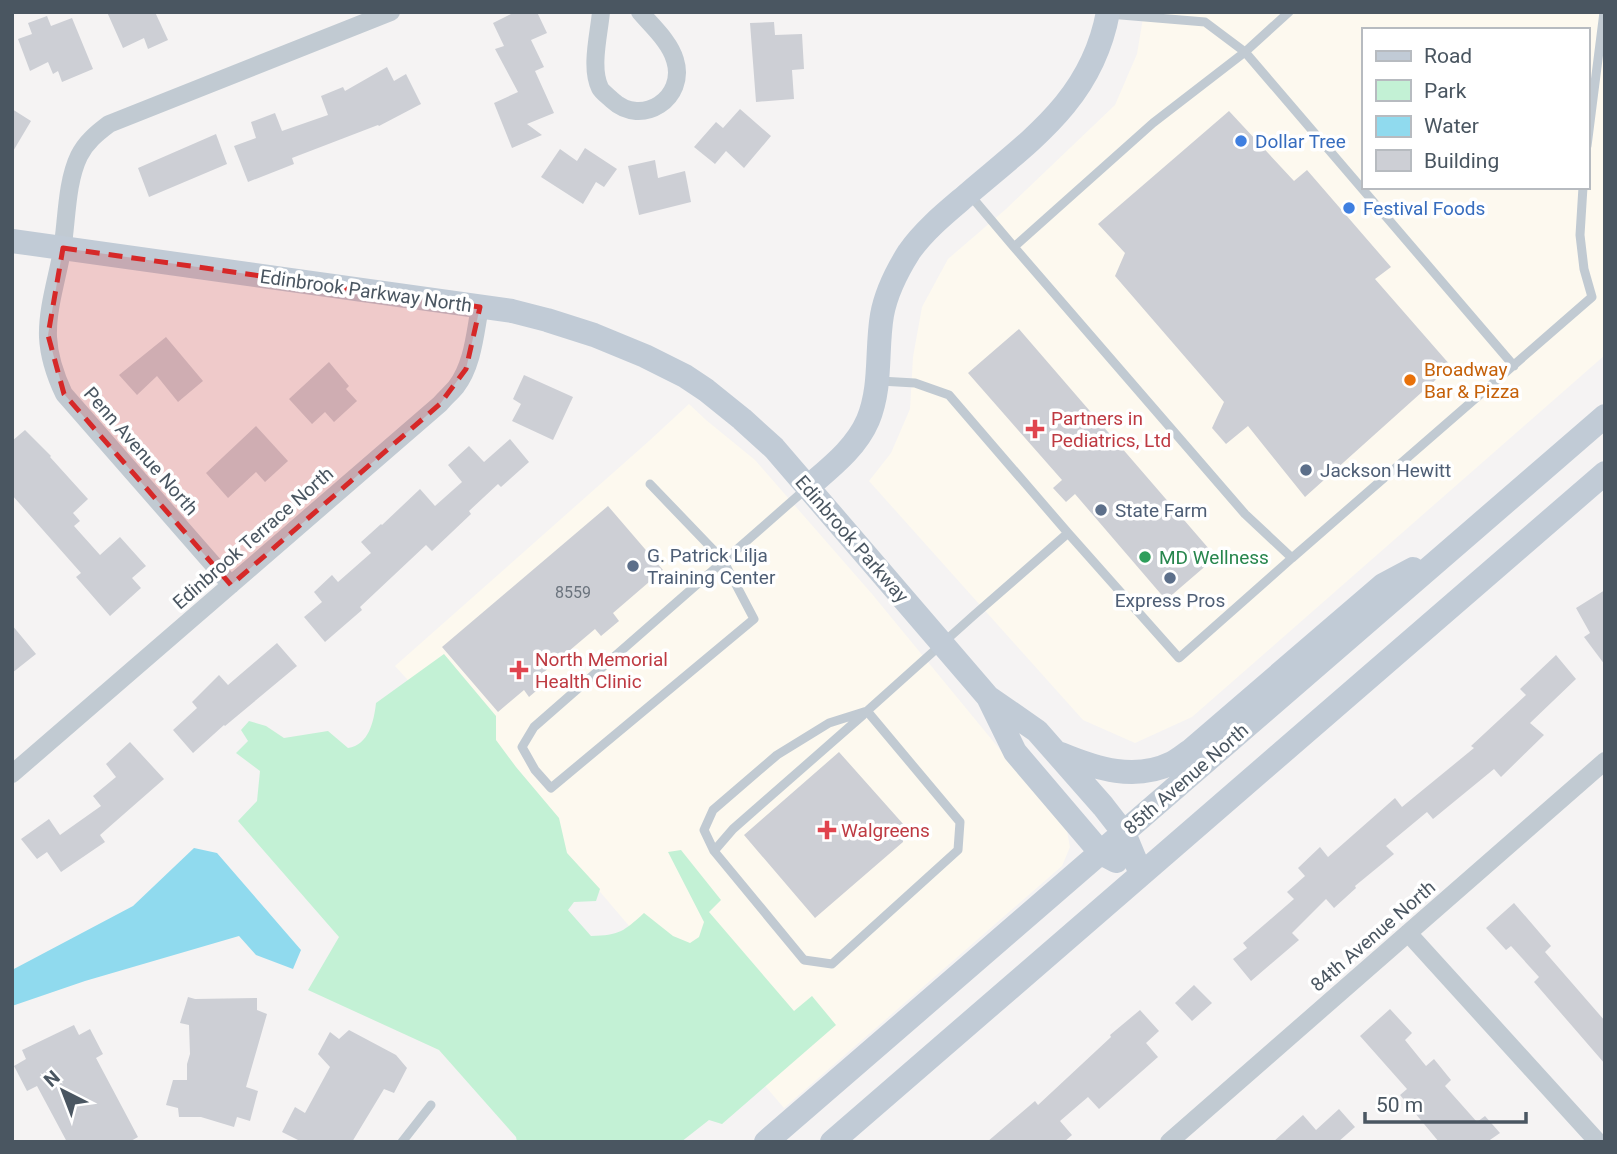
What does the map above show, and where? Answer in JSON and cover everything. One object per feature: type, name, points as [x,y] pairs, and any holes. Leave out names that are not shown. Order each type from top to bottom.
[{"type":"main road","points":[[808,487],[838,461],[868,420],[878,381],[882,315],[896,274],[911,250],[946,212],[1060,112],[1090,70],[1099,48],[1107,13]]},
{"type":"main road","name":"Edinbrook Parkway North","points":[[12,241],[512,311],[594,335],[645,356],[706,390]]},
{"type":"main road","name":"Edinbrook Parkway","points":[[706,390],[774,448],[942,644],[988,698],[1015,752],[1101,853],[1141,874]]},
{"type":"main road","name":"85th Avenue North","points":[[766,1142],[1605,416]]},
{"type":"main road","points":[[832,1142],[1605,473]]},
{"type":"main road","points":[[1056,751],[1090,766],[1125,773],[1154,770],[1173,763],[1383,585],[1454,547]]},
{"type":"main road","name":"Edinbrook Parkway","points":[[988,698],[1037,731],[1056,751],[1124,833],[1141,874]]},
{"type":"street","name":"Penn Avenue North","points":[[231,584],[64,394],[55,375],[48,335],[72,172],[80,153],[93,136],[108,124],[391,12]]},
{"type":"street","points":[[601,12],[595,69],[601,89],[615,103],[633,111],[651,110],[666,100],[676,83],[676,62],[667,44],[640,12]]},
{"type":"street","name":"Edinbrook Terrace North","points":[[12,774],[430,413],[457,386],[466,369],[480,307]]},
{"type":"street","name":"84th Avenue North","points":[[1169,1142],[1605,761]]},
{"type":"street","points":[[1408,933],[1598,1142]]},
{"type":"lane","points":[[1014,247],[1153,123],[1245,52],[1289,12]]},
{"type":"lane","points":[[1589,130],[1604,12]]},
{"type":"lane","points":[[1107,13],[1205,22],[1245,52],[1362,189]]},
{"type":"lane","points":[[1362,189],[1514,366]]},
{"type":"lane","points":[[878,381],[915,383],[949,395],[1179,658],[1592,297],[1584,269],[1580,234],[1583,189]]},
{"type":"lane","points":[[969,193],[1245,513],[1292,558]]},
{"type":"lane","points":[[650,484],[723,560],[754,619],[551,788],[535,770],[522,747],[534,727],[723,560],[808,487]]},
{"type":"lane","points":[[713,852],[733,829],[1068,533]]},
{"type":"lane","points":[[867,711],[960,822],[958,850],[832,964],[804,960],[713,852],[705,830],[713,810],[777,755],[829,723],[867,711]]},
{"type":"lane","points":[[402,1142],[431,1105]]},
{"type":"highlighted area","points":[[63,248],[480,307],[466,369],[440,404],[231,585],[64,394],[48,335]]},
{"type":"shaded area","points":[[1144,12],[1605,12],[1605,355],[1192,717],[1135,743],[1083,720],[869,481],[891,453],[910,409],[913,357],[922,307],[948,259],[1006,209],[1115,105],[1137,54]]},
{"type":"shaded area","points":[[689,404],[755,460],[872,594],[1067,831],[1070,847],[1062,866],[784,1108],[567,853],[395,666]]},
{"type":"green space","points":[[444,654],[496,716],[496,740],[559,818],[567,853],[600,889],[596,901],[574,902],[568,910],[591,936],[620,931],[644,913],[673,936],[690,943],[699,937],[704,922],[668,852],[681,850],[721,900],[709,912],[794,1011],[812,996],[836,1025],[722,1124],[709,1120],[681,1142],[517,1142],[516,1137],[439,1050],[308,990],[339,937],[238,821],[257,801],[260,771],[236,753],[248,741],[241,730],[249,721],[266,726],[284,738],[328,731],[348,748],[355,746],[369,731],[376,703]]},
{"type":"water","points":[[194,848],[217,853],[301,950],[293,969],[256,955],[239,936],[85,981],[12,1006],[12,970],[133,906]]},
{"type":"building","points":[[107,12],[155,12],[168,40],[148,49],[144,38],[123,48]]},
{"type":"building","points":[[515,12],[537,12],[547,33],[531,40],[544,67],[535,71],[554,113],[527,124],[542,135],[512,148],[494,103],[518,92],[495,49],[504,46],[493,23]]},
{"type":"building","points":[[47,16],[51,26],[72,18],[93,69],[62,82],[58,71],[53,74],[48,62],[30,71],[18,39],[32,34],[28,23]]},
{"type":"building","points":[[774,22],[775,35],[802,34],[804,69],[792,70],[794,99],[756,102],[750,23]]},
{"type":"building","points":[[387,67],[394,81],[406,74],[421,104],[379,126],[292,158],[294,164],[248,182],[234,146],[256,138],[251,122],[275,113],[282,131],[328,115],[321,96],[343,87],[345,91]]},
{"type":"building","points":[[12,109],[31,121],[12,153]]},
{"type":"building","points":[[740,109],[771,136],[744,168],[726,151],[715,164],[694,147],[716,122],[723,128]]},
{"type":"building","points":[[1229,111],[1294,181],[1307,170],[1391,267],[1375,279],[1451,366],[1305,497],[1248,426],[1226,444],[1212,428],[1224,402],[1115,276],[1125,253],[1098,224]]},
{"type":"building","points":[[216,134],[227,164],[149,197],[138,168]]},
{"type":"building","points":[[585,148],[617,169],[604,187],[596,182],[583,204],[541,177],[560,149],[577,161]]},
{"type":"building","points":[[655,160],[658,178],[685,171],[691,202],[639,215],[628,166]]},
{"type":"building","points":[[1019,329],[1216,557],[1166,600],[1075,494],[1066,502],[1053,488],[1062,480],[968,373]]},
{"type":"building","points":[[166,337],[203,381],[178,402],[157,376],[137,395],[119,375]]},
{"type":"building","points":[[329,362],[349,386],[346,389],[357,401],[334,422],[325,412],[312,424],[289,399]]},
{"type":"building","points":[[524,375],[573,397],[553,440],[512,421],[521,404],[513,399]]},
{"type":"building","points":[[256,426],[288,461],[265,482],[256,472],[228,498],[206,473]]},
{"type":"building","points":[[25,430],[88,499],[73,513],[80,521],[74,526],[100,555],[120,537],[146,566],[132,578],[141,588],[110,616],[76,577],[81,573],[12,495],[12,441]]},
{"type":"building","points":[[510,439],[529,462],[501,487],[498,484],[432,551],[426,545],[360,607],[362,610],[325,642],[304,617],[322,602],[314,592],[332,575],[338,582],[371,553],[361,542],[420,489],[435,506],[462,482],[448,465],[469,446],[484,462]]},
{"type":"building","points":[[608,506],[663,570],[613,613],[619,621],[601,636],[595,629],[537,678],[543,685],[529,697],[524,690],[498,712],[442,647]]},
{"type":"building","points":[[1605,590],[1605,665],[1584,637],[1590,633],[1576,608]]},
{"type":"building","points":[[12,625],[36,654],[12,673]]},
{"type":"building","points":[[277,643],[297,666],[193,753],[173,730],[197,708],[192,702],[219,675],[228,685]]},
{"type":"building","points":[[1556,655],[1576,679],[1530,723],[1544,735],[1501,777],[1494,769],[1433,819],[1427,812],[1386,846],[1394,854],[1355,886],[1356,888],[1334,908],[1326,899],[1292,933],[1299,940],[1251,981],[1233,959],[1247,948],[1243,943],[1294,899],[1287,892],[1305,876],[1298,868],[1320,847],[1328,857],[1395,798],[1402,807],[1474,748],[1471,746],[1526,695],[1520,689]]},
{"type":"building","points":[[130,742],[164,779],[100,835],[105,842],[61,872],[47,852],[37,859],[21,839],[49,819],[60,835],[101,806],[93,796],[116,777],[106,764]]},
{"type":"building","name":"Walgreens","points":[[839,752],[904,825],[903,842],[815,918],[744,835]]},
{"type":"building","points":[[1514,903],[1551,946],[1545,952],[1605,1021],[1605,1064],[1534,982],[1539,977],[1511,946],[1506,950],[1486,928]]},
{"type":"building","points":[[1194,985],[1212,1003],[1192,1021],[1175,1003]]},
{"type":"building","points":[[188,997],[257,998],[257,1010],[267,1014],[246,1087],[258,1091],[250,1121],[237,1117],[234,1127],[201,1117],[179,1117],[178,1108],[166,1105],[173,1080],[187,1080],[189,1025],[180,1023]]},
{"type":"building","points":[[1390,1009],[1412,1033],[1405,1040],[1426,1066],[1434,1059],[1451,1080],[1445,1086],[1477,1122],[1485,1116],[1500,1133],[1487,1142],[1439,1142],[1400,1095],[1407,1089],[1360,1036]]},
{"type":"building","points":[[1140,1010],[1159,1031],[1146,1043],[1158,1057],[1099,1109],[1088,1097],[1060,1121],[1072,1135],[1064,1142],[987,1142],[1035,1101],[1038,1105],[1111,1037],[1110,1035]]},
{"type":"building","points":[[74,1025],[79,1035],[90,1029],[103,1054],[96,1058],[138,1137],[129,1142],[67,1142],[37,1086],[27,1091],[14,1066],[26,1059],[22,1050]]},
{"type":"building","points":[[349,1030],[396,1055],[407,1068],[394,1093],[384,1089],[352,1142],[302,1142],[282,1132],[295,1107],[305,1113],[330,1067],[318,1054],[330,1032],[339,1039]]},
{"type":"building","points":[[1339,1109],[1355,1127],[1338,1142],[1273,1142],[1303,1115],[1316,1130]]},
{"type":"place","name":"Dollar Tree","points":[[1241,141]]},
{"type":"place","name":"Festival Foods","points":[[1349,208]]},
{"type":"place","name":"Broadway Bar & Pizza","points":[[1410,380]]},
{"type":"place","name":"Partners in Pediatrics, Ltd","points":[[1035,429]]},
{"type":"place","name":"Jackson Hewitt","points":[[1306,470]]},
{"type":"place","name":"State Farm","points":[[1101,510]]},
{"type":"place","name":"MD Wellness","points":[[1145,557]]},
{"type":"place","name":"G. Patrick Lilja Training Center","points":[[633,566]]},
{"type":"place","name":"Express Pros","points":[[1170,578]]},
{"type":"place","name":"North Memorial Health Clinic","points":[[519,670]]},
{"type":"place","name":"Walgreens","points":[[827,830]]}]
